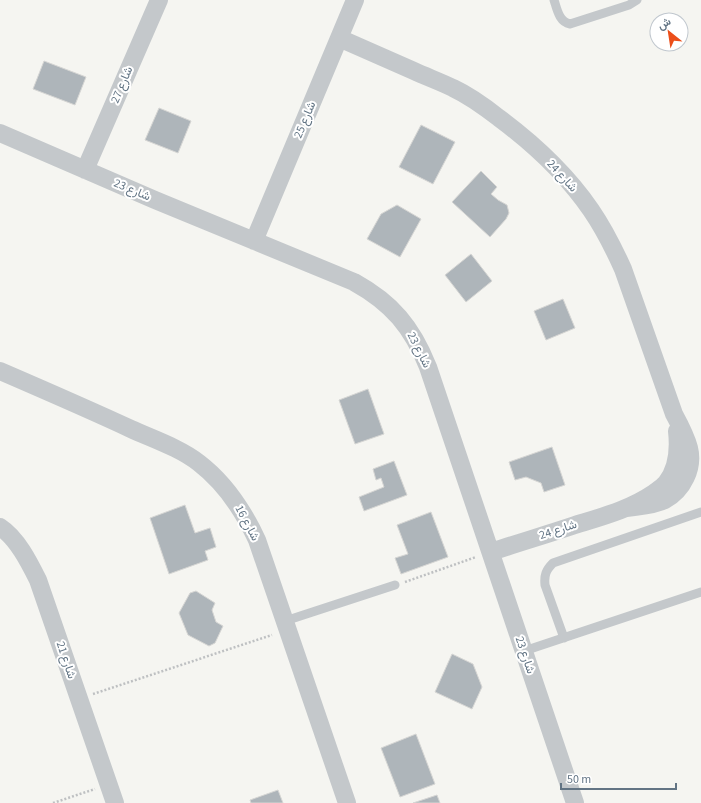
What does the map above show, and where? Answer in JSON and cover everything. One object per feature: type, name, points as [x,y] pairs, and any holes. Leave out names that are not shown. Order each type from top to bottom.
[{"type":"street","name":"شارع 27","points":[[85,170],[159,0]]},
{"type":"street","name":"شارع 25","points":[[254,241],[355,0]]},
{"type":"street","name":"شارع 24","points":[[339,38],[454,88],[482,106],[510,127],[534,147],[575,188],[606,233],[623,269],[674,414],[677,433],[677,459],[674,469],[665,484],[640,501],[626,508],[491,552]]},
{"type":"street","name":"شارع 23","points":[[0,133],[155,200],[354,282],[368,290],[392,309],[413,336],[422,351],[428,367],[575,803]]},
{"type":"street","name":"شارع 16","points":[[0,371],[55,394],[187,454],[211,472],[232,496],[250,524],[257,540],[347,803]]},
{"type":"street","name":"شارع 21","points":[[0,527],[14,540],[26,557],[38,580],[115,803]]},
{"type":"lane","points":[[554,0],[561,18],[570,24],[629,5],[636,0]]},
{"type":"lane","points":[[564,638],[545,585],[547,569],[553,563],[701,512]]},
{"type":"lane","points":[[286,625],[395,586]]},
{"type":"lane","points":[[524,651],[701,592]]},
{"type":"path","points":[[395,586],[491,552]]},
{"type":"path","points":[[79,698],[286,625]]},
{"type":"path","points":[[53,803],[109,785]]},
{"type":"building","points":[[44,61],[86,77],[75,105],[33,89]]},
{"type":"building","points":[[159,108],[191,121],[178,153],[145,140]]},
{"type":"building","points":[[421,125],[455,142],[433,184],[399,167]]},
{"type":"building","points":[[481,171],[497,187],[491,194],[507,205],[509,213],[506,219],[490,237],[452,202]]},
{"type":"building","points":[[397,205],[421,219],[400,257],[367,239],[381,214]]},
{"type":"building","points":[[471,254],[492,281],[466,302],[445,275]]},
{"type":"building","points":[[563,299],[575,328],[546,340],[534,311]]},
{"type":"building","points":[[368,389],[384,434],[355,444],[339,400]]},
{"type":"building","points":[[552,447],[565,485],[544,492],[541,483],[526,477],[515,480],[509,462]]},
{"type":"building","points":[[394,461],[407,495],[364,511],[359,497],[384,487],[381,478],[376,480],[373,469]]},
{"type":"building","points":[[185,505],[195,533],[210,528],[216,547],[205,551],[208,560],[169,574],[150,518]]},
{"type":"building","points":[[431,512],[448,557],[401,574],[395,558],[408,554],[397,525]]},
{"type":"building","points":[[196,591],[215,603],[212,610],[216,622],[223,626],[215,643],[209,646],[188,635],[179,613],[190,593]]},
{"type":"building","points":[[452,654],[473,664],[482,687],[472,709],[435,692]]},
{"type":"building","points":[[416,734],[435,784],[400,797],[381,748]]},
{"type":"building","points":[[278,790],[283,803],[251,803],[250,800]]},
{"type":"building","points":[[437,795],[440,803],[413,803]]}]
